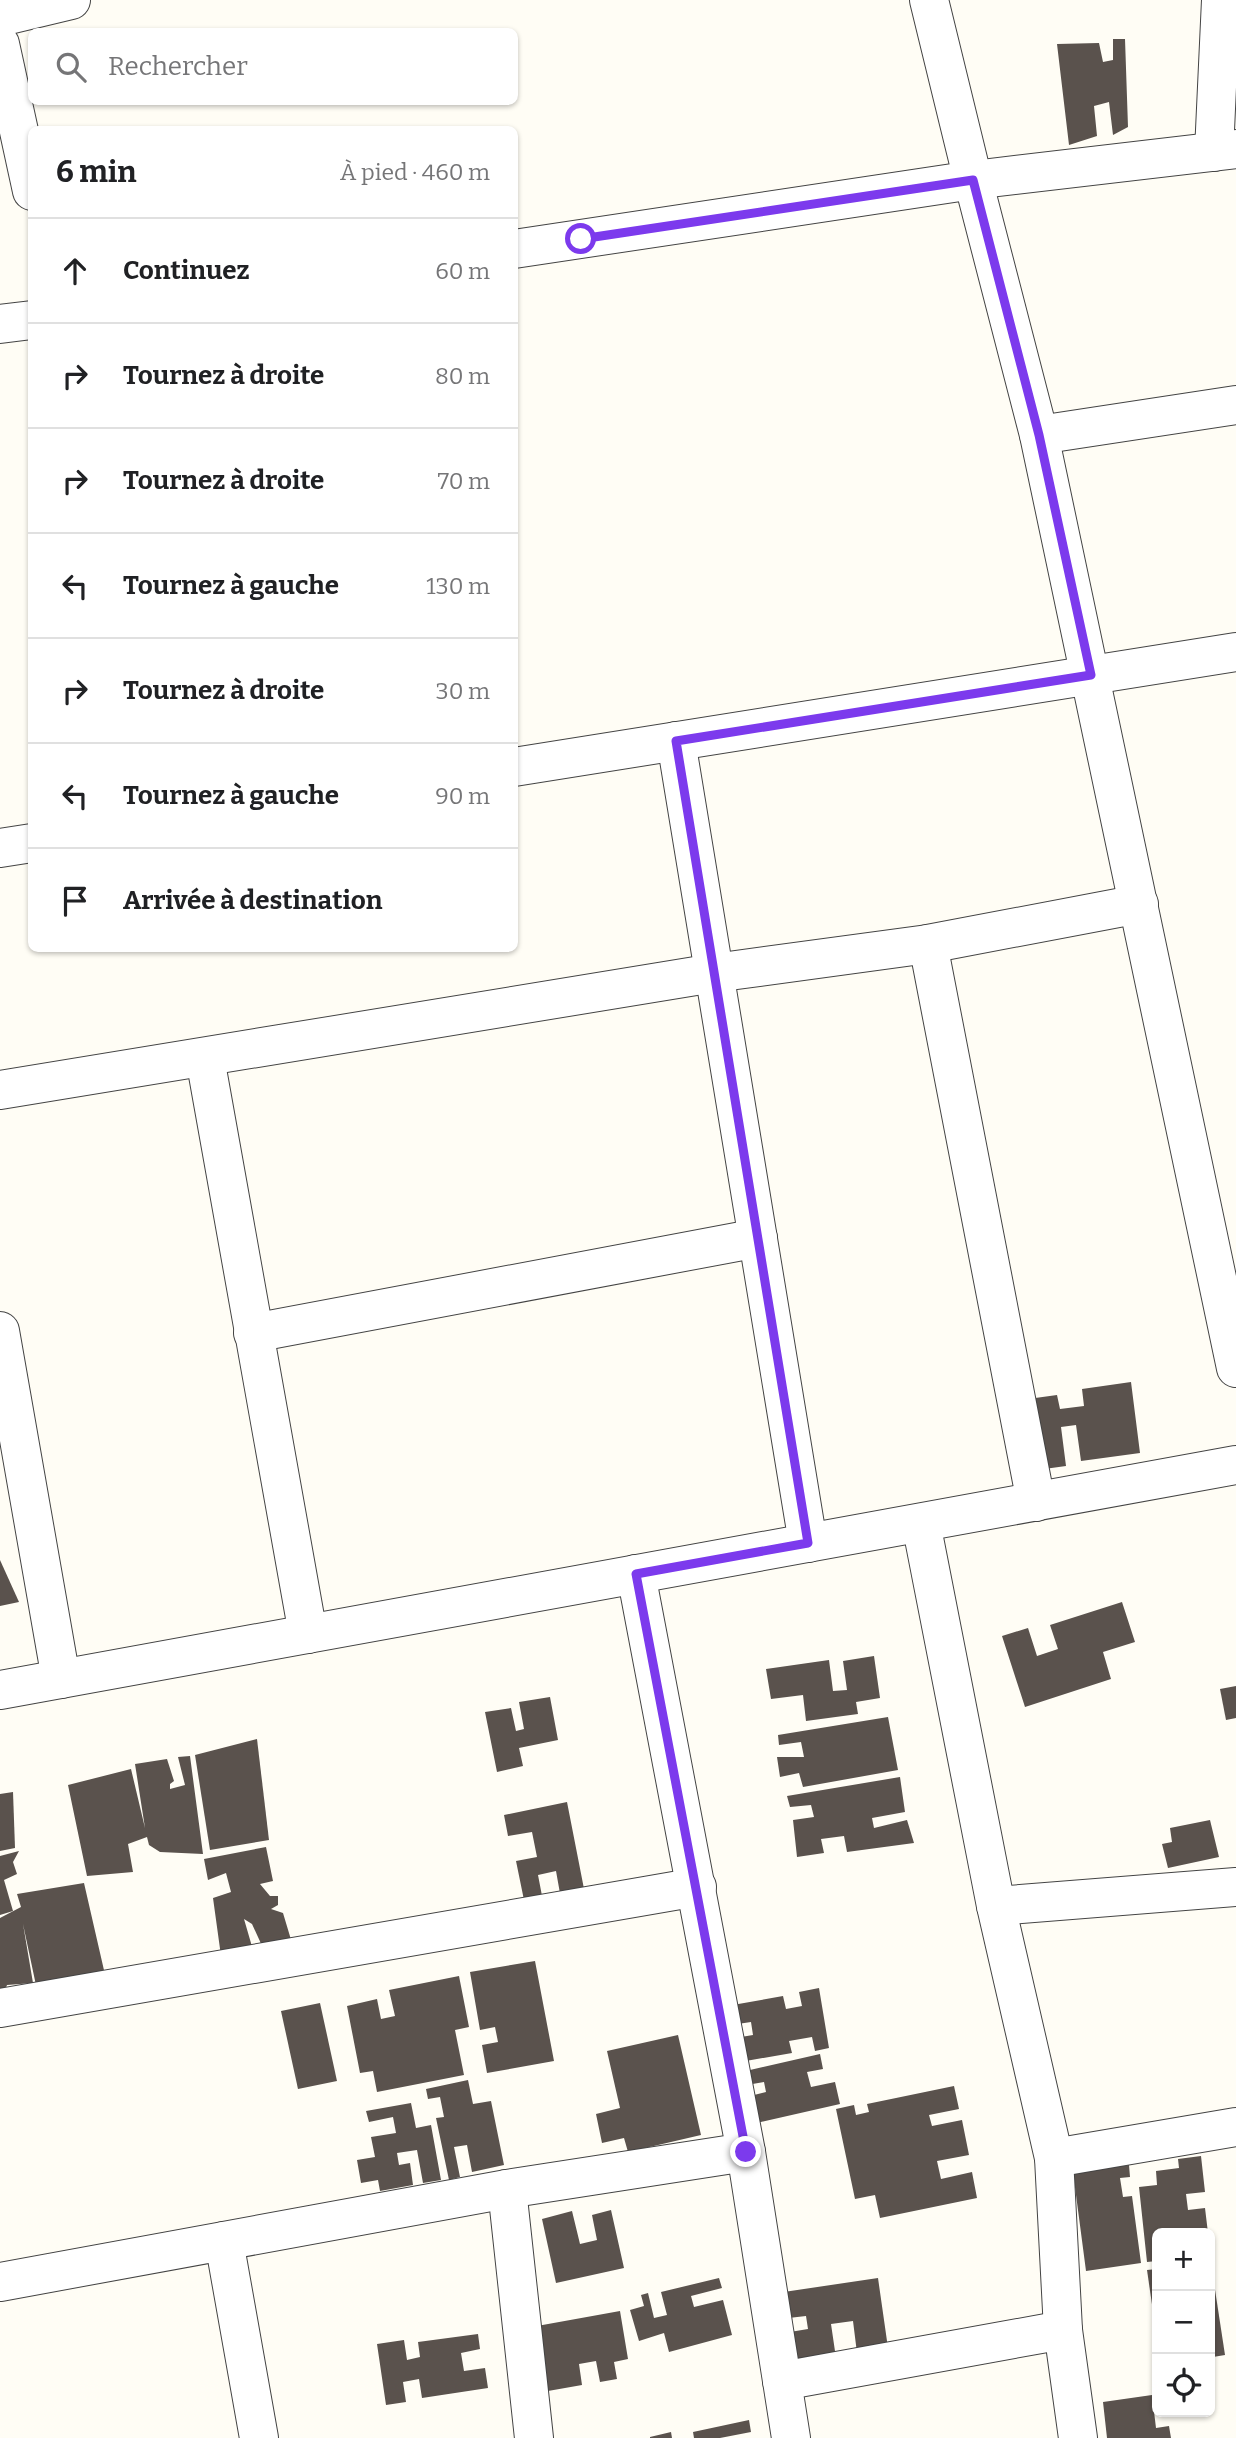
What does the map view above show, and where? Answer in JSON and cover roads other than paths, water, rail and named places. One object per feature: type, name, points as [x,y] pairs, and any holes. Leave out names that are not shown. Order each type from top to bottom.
[{"type":"street","points":[[0,16],[71,0]]},
{"type":"street","points":[[929,0],[1039,435],[1236,1368]]},
{"type":"street","points":[[518,248],[973,180],[1225,151],[1221,0]]},
{"type":"street","points":[[0,44],[28,173]]},
{"type":"street","points":[[0,324],[28,320]]},
{"type":"street","points":[[1039,435],[1236,405]]},
{"type":"street","points":[[518,765],[1236,652]]},
{"type":"street","points":[[676,741],[808,1543]]},
{"type":"street","points":[[0,849],[28,845]]},
{"type":"street","points":[[0,1090],[714,973],[928,944],[1139,904]]},
{"type":"street","points":[[928,944],[1036,1502]]},
{"type":"street","points":[[205,1058],[308,1634]]},
{"type":"street","points":[[253,1333],[758,1238]]},
{"type":"street","points":[[0,1331],[61,1679]]},
{"type":"street","points":[[0,1690],[1236,1465]]},
{"type":"street","points":[[921,1523],[996,1906],[1054,2158],[1063,2330],[1078,2438]]},
{"type":"street","points":[[636,1574],[746,2152],[792,2438]]},
{"type":"street","points":[[0,2008],[697,1887]]},
{"type":"street","points":[[996,1906],[1236,1887]]},
{"type":"street","points":[[1054,2158],[1236,2127]]},
{"type":"street","points":[[0,2282],[506,2189],[746,2152]]},
{"type":"street","points":[[506,2189],[534,2438]]},
{"type":"street","points":[[224,2241],[259,2438]]},
{"type":"street","points":[[782,2381],[1063,2330]]}]
